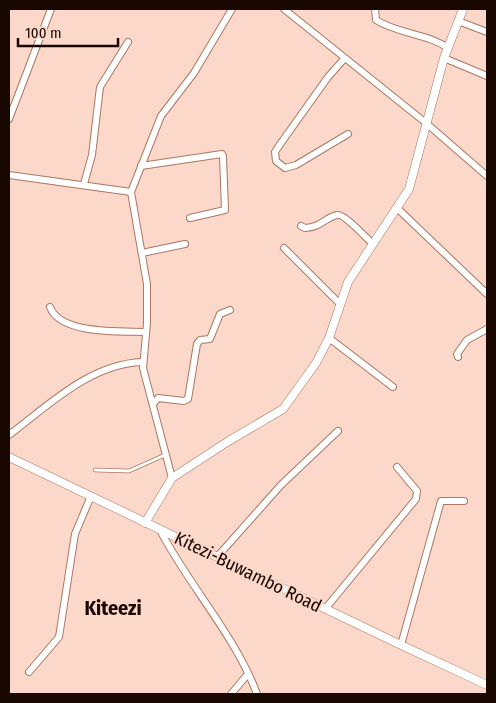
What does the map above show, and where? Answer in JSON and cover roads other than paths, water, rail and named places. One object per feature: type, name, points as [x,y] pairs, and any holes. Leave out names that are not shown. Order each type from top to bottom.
[{"type":"street","points":[[9,118],[52,9]]},
{"type":"street","points":[[172,478],[142,362],[146,332],[147,284],[131,192],[161,116],[194,73],[232,9]]},
{"type":"street","points":[[284,9],[426,123],[487,176]]},
{"type":"street","points":[[375,9],[376,20],[382,24],[416,34],[448,48]]},
{"type":"street","points":[[145,523],[172,478],[227,442],[284,409],[311,370],[329,338],[339,303],[348,282],[397,208],[412,181],[444,58],[463,9]]},
{"type":"street","points":[[458,21],[487,32]]},
{"type":"street","points":[[84,184],[92,155],[100,87],[128,42]]},
{"type":"street","points":[[444,58],[487,76]]},
{"type":"street","points":[[344,59],[328,76],[281,143],[275,152],[276,161],[284,168],[296,166],[348,134]]},
{"type":"street","points":[[141,166],[222,154],[225,210],[190,218]]},
{"type":"street","points":[[9,175],[131,192]]},
{"type":"street","points":[[397,208],[487,294]]},
{"type":"street","points":[[301,226],[304,228],[314,228],[337,215],[344,216],[373,244]]},
{"type":"street","points":[[142,253],[185,244]]},
{"type":"street","points":[[284,248],[339,303]]},
{"type":"street","points":[[50,308],[58,320],[88,330],[146,332]]},
{"type":"street","points":[[154,403],[158,398],[184,401],[188,399],[197,344],[200,340],[210,339],[220,314],[230,310]]},
{"type":"street","points":[[458,357],[457,354],[467,340],[487,329]]},
{"type":"street","points":[[329,338],[393,387]]},
{"type":"street","points":[[9,435],[90,375],[124,364],[142,362]]},
{"type":"street","points":[[216,556],[281,485],[338,431]]},
{"type":"street","name":"Kitezi-Buwambo Road","points":[[9,457],[401,646],[487,684]]},
{"type":"street","points":[[325,609],[416,498],[416,491],[397,467]]},
{"type":"street","points":[[29,672],[59,637],[75,534],[92,496]]},
{"type":"street","points":[[401,646],[441,501],[464,501]]},
{"type":"street","points":[[160,530],[173,555],[248,674],[257,694]]},
{"type":"street","points":[[231,694],[248,674]]},
{"type":"lane","points":[[95,470],[130,471],[165,455]]},
{"type":"district","name":"Kiteezi","points":[[113,608]]}]
